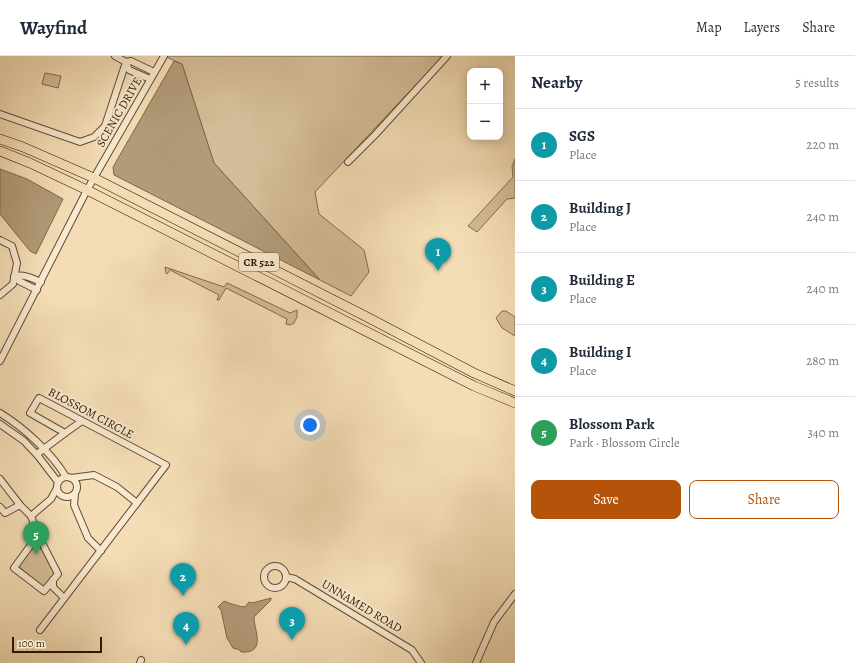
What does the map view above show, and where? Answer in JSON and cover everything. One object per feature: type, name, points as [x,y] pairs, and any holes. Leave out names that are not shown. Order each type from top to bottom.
[{"type":"main road","name":"CR 522","points":[[0,139],[23,146],[94,178],[474,373],[515,391]]},
{"type":"main road","name":"CR 522","points":[[0,151],[30,163],[87,190],[474,386],[515,403]]},
{"type":"street","points":[[115,56],[126,62],[131,61],[154,72]]},
{"type":"street","name":"SCENIC DRIVE","points":[[0,361],[87,190],[164,56]]},
{"type":"street","points":[[348,162],[375,136],[447,56]]},
{"type":"street","points":[[126,62],[129,70],[150,79]]},
{"type":"street","points":[[0,114],[80,142],[94,137],[105,126],[126,62]]},
{"type":"street","points":[[0,240],[12,246],[17,263],[13,284],[0,295]]},
{"type":"street","points":[[14,276],[26,276],[41,282]]},
{"type":"street","points":[[14,276],[19,281],[37,290]]},
{"type":"street","name":"BLOSSOM CIRCLE","points":[[40,630],[166,465],[38,398],[30,413],[65,433]]},
{"type":"street","points":[[0,413],[15,422],[44,449],[68,477],[74,480],[77,485]]},
{"type":"street","points":[[37,454],[82,421]]},
{"type":"street","points":[[0,424],[24,441],[37,454],[57,485],[58,493],[74,505]]},
{"type":"street","points":[[31,516],[51,499],[62,478],[68,477],[94,475],[117,487],[137,503]]},
{"type":"street","points":[[84,476],[77,485],[74,505],[88,538],[100,550]]},
{"type":"street","points":[[0,479],[20,505],[31,516],[38,535],[58,574],[44,591],[14,568],[38,535]]},
{"type":"street","points":[[51,499],[72,496],[75,494]]},
{"type":"street","points":[[0,506],[5,513],[20,505]]},
{"type":"street","name":"UNNAMED ROAD","points":[[286,578],[295,579],[331,600],[355,617],[396,639],[412,650],[421,663]]},
{"type":"street","points":[[53,580],[54,587],[64,598]]},
{"type":"street","points":[[476,663],[494,622],[515,594]]},
{"type":"shaded area","points":[[164,56],[443,56],[315,192],[319,214],[364,250],[369,272],[351,296],[320,280],[214,163],[182,64]]},
{"type":"shaded area","points":[[174,61],[182,64],[214,163],[320,280],[114,175],[113,167]]},
{"type":"shaded area","points":[[45,73],[61,76],[58,88],[42,84]]},
{"type":"shaded area","points":[[515,159],[515,198],[507,199],[477,232],[468,226],[513,177],[512,166]]},
{"type":"shaded area","points":[[0,169],[27,179],[63,199],[36,254],[30,251],[0,214]]},
{"type":"shaded area","points":[[165,267],[224,287],[227,283],[290,313],[297,310],[297,317],[294,323],[290,325],[286,324],[287,319],[226,288],[219,300],[217,300],[219,295],[170,270],[167,274]]},
{"type":"shaded area","points":[[502,311],[506,311],[515,317],[515,336],[502,328],[496,318]]},
{"type":"shaded area","points":[[37,542],[55,573],[43,587],[18,566]]},
{"type":"shaded area","points":[[271,598],[271,600],[254,617],[257,645],[254,649],[249,652],[241,652],[240,650],[233,648],[227,638],[221,610],[218,607],[224,601],[245,607],[249,602],[252,603]]},
{"type":"place","name":"SGS","points":[[438,271]]},
{"type":"place","name":"Blossom Park","points":[[36,554]]},
{"type":"place","name":"Building J","points":[[183,596]]},
{"type":"place","name":"Building E","points":[[292,640]]},
{"type":"place","name":"Building I","points":[[186,645]]}]
